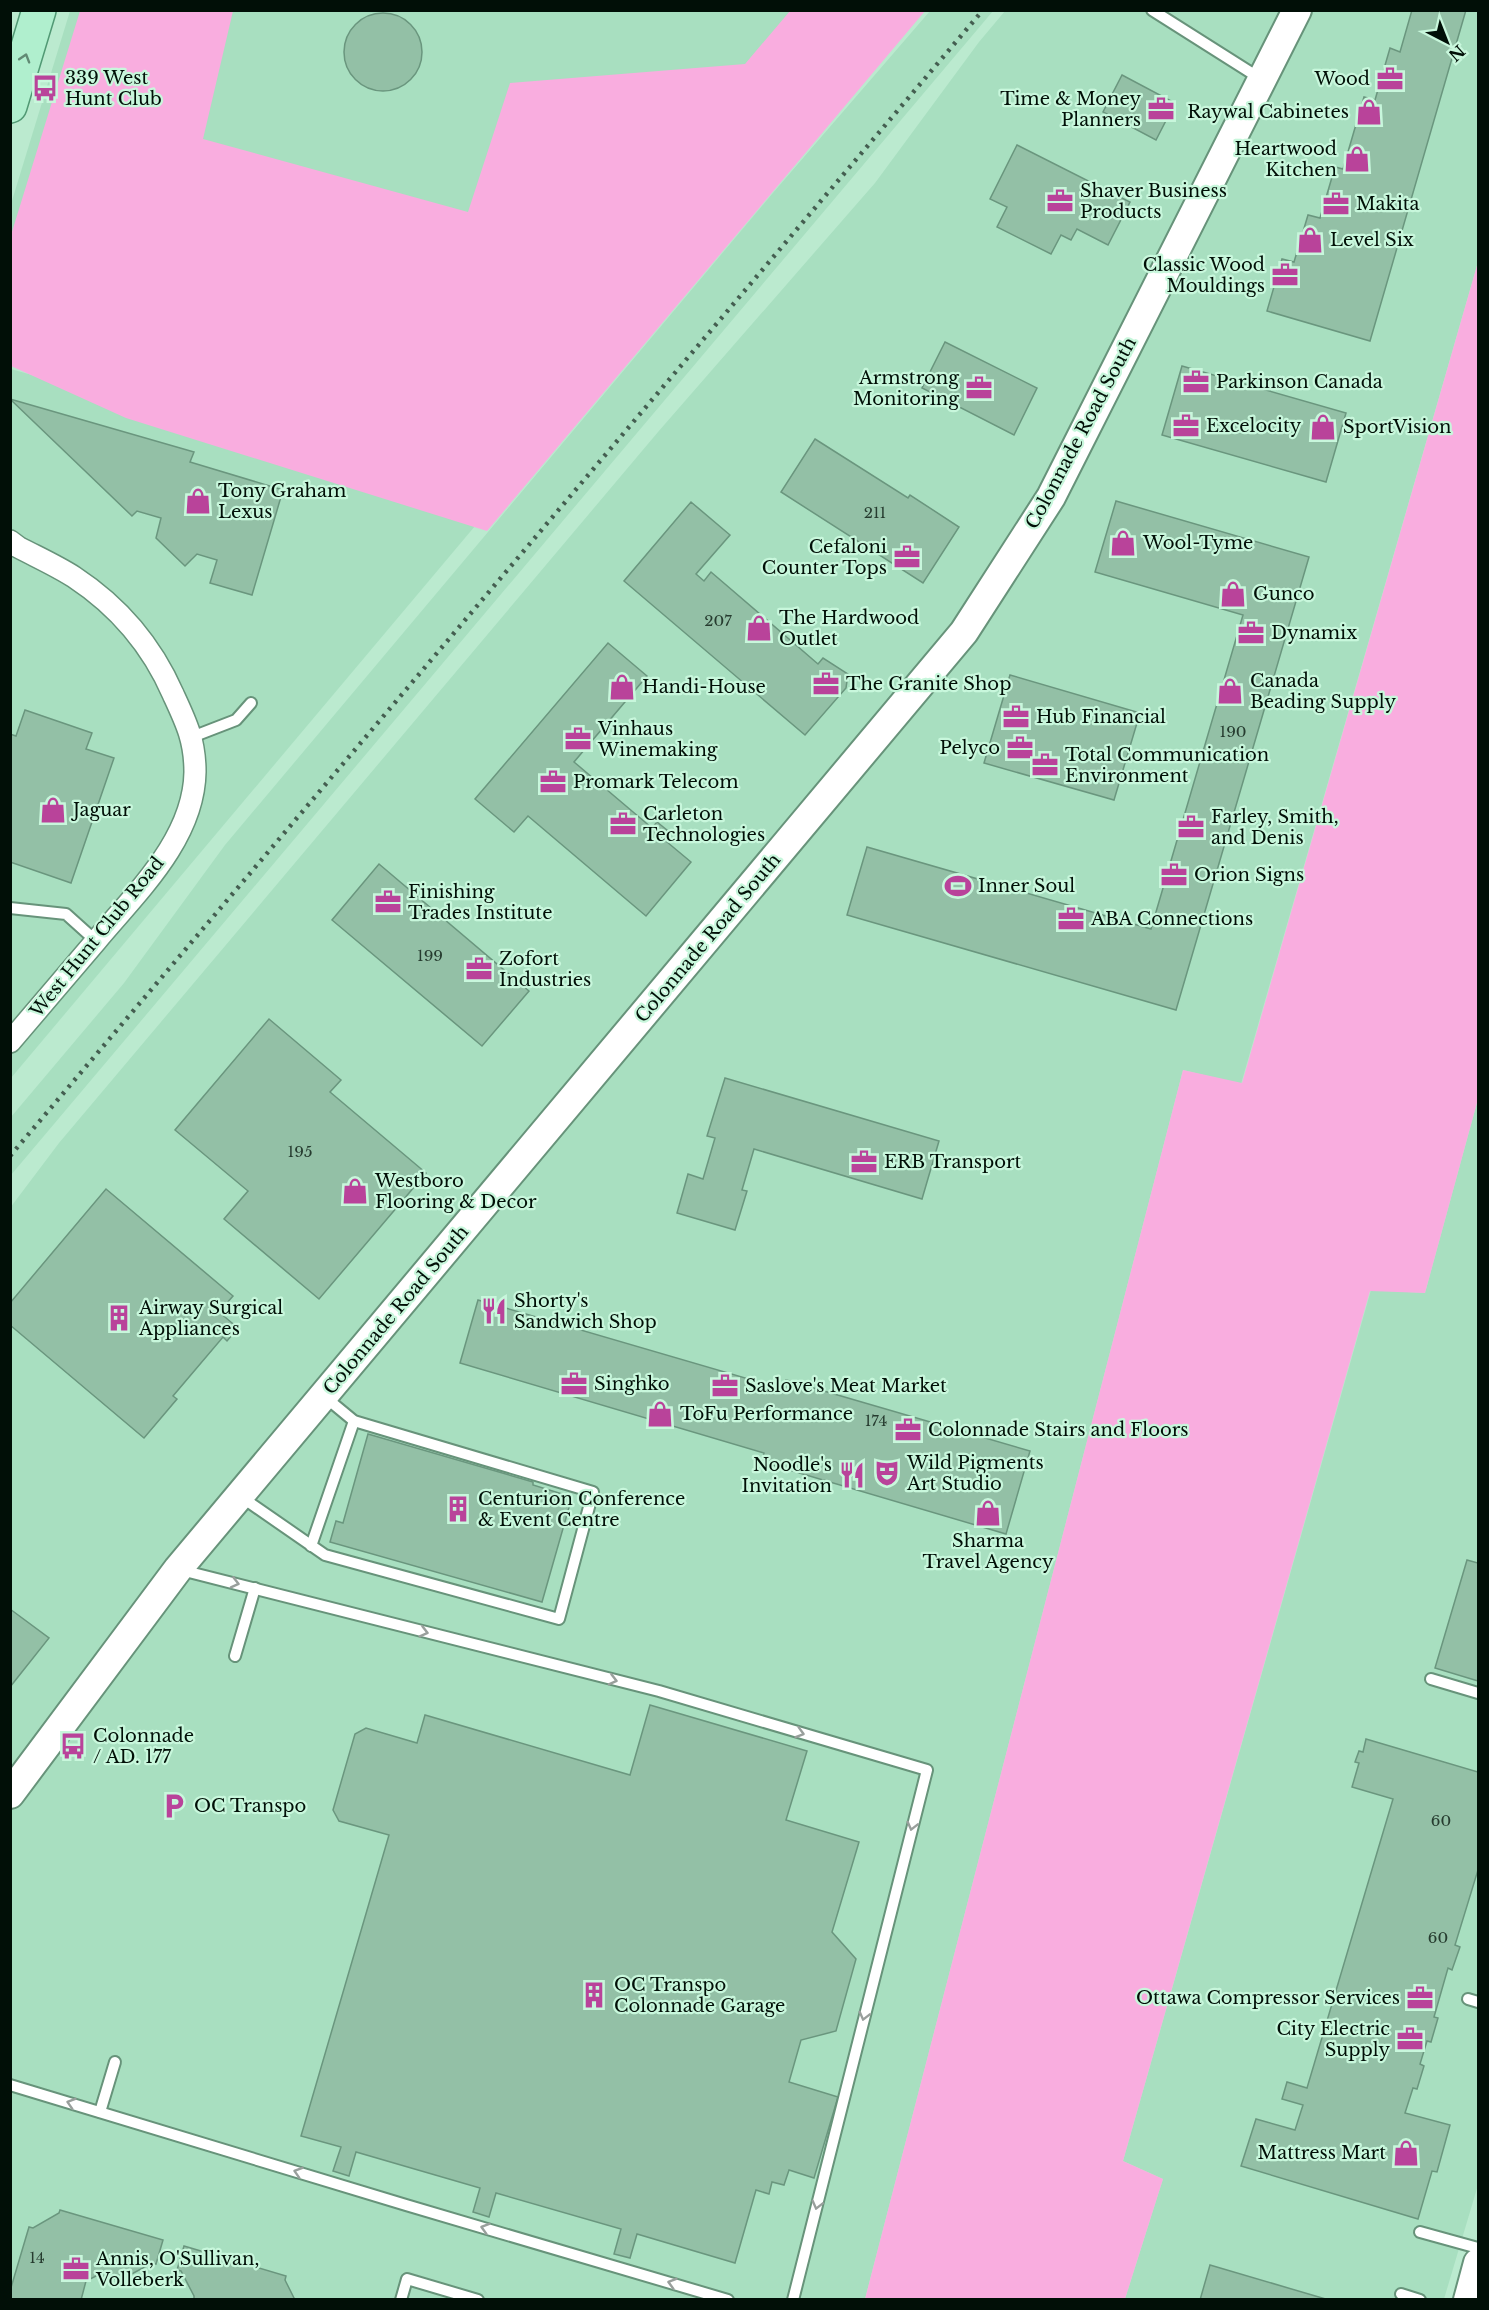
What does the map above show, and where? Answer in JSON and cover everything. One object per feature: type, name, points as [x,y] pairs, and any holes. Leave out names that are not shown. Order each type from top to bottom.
[{"type":"main road","points":[[10,106],[39,10]]},
{"type":"street","name":"Colonnade Road South","points":[[10,1794],[178,1569],[964,632],[1051,497],[1297,10]]},
{"type":"street","name":"West Hunt Club Road","points":[[10,1042],[157,869],[177,835],[190,804],[195,773],[192,737],[166,677],[131,626],[101,597],[73,576],[13,545]]},
{"type":"street","points":[[1468,2300],[1479,2263]]},
{"type":"lane","points":[[1152,10],[1262,80]]},
{"type":"lane","points":[[192,737],[236,720],[251,703]]},
{"type":"lane","points":[[10,908],[66,914],[96,941]]},
{"type":"lane","points":[[239,1496],[325,1555],[559,1619],[593,1492],[354,1421],[323,1396]]},
{"type":"lane","points":[[311,1546],[354,1421]]},
{"type":"lane","points":[[178,1569],[659,1691],[927,1770],[793,2300]]},
{"type":"lane","points":[[235,1656],[255,1588]]},
{"type":"lane","points":[[1431,1679],[1479,1693]]},
{"type":"lane","points":[[100,2112],[115,2062]]},
{"type":"lane","points":[[10,2085],[728,2300]]},
{"type":"lane","points":[[1420,2232],[1479,2248]]},
{"type":"lane","points":[[401,2300],[406,2279],[478,2300]]},
{"type":"lane","points":[[1401,2294],[1420,2300]]},
{"type":"shaded area","points":[[70,11],[823,11],[659,280],[11,349],[11,204]]},
{"type":"shaded area","points":[[80,11],[233,11],[203,139],[468,212],[510,83],[745,64],[790,11],[925,11],[487,531],[126,418],[11,366],[11,235]]},
{"type":"shaded area","points":[[930,11],[993,11],[11,1175],[11,1117],[124,983],[225,845],[772,194]]},
{"type":"shaded area","points":[[1005,11],[1478,11],[1478,262],[1241,1084],[1183,1070],[865,2299],[11,2299],[10,1208],[59,1143],[658,432],[875,183],[979,42]]},
{"type":"shaded area","points":[[1478,262],[1478,1099],[1425,1293],[1370,1291],[1123,2161],[1163,2179],[1125,2299],[865,2299],[1183,1070],[1242,1083]]},
{"type":"shaded area","points":[[11,369],[491,507],[11,1078]]},
{"type":"shaded area","points":[[1478,1099],[1478,2185],[1444,2299],[1125,2299],[1163,2179],[1123,2161],[1371,1290],[1425,1293]]},
{"type":"building","points":[[1412,10],[1466,10],[1370,341],[1267,311],[1282,259],[1294,262],[1308,215],[1320,218],[1335,167],[1343,169],[1364,97],[1375,100],[1390,48],[1400,52]]},
{"type":"building","points":[[375,13],[391,13],[405,19],[416,30],[422,44],[422,60],[416,74],[405,85],[391,91],[375,91],[361,85],[350,74],[344,60],[344,44],[350,30],[361,19]]},
{"type":"building","points":[[1122,75],[1175,103],[1156,140],[1103,112]]},
{"type":"building","name":"Shaver Business Products","points":[[1017,145],[1130,202],[1108,245],[1077,229],[1071,240],[1061,235],[1051,254],[997,227],[1007,207],[990,199]]},
{"type":"building","name":"Armstrong Monitoring","points":[[945,342],[1037,388],[1014,435],[922,388]]},
{"type":"building","points":[[1182,366],[1346,413],[1326,482],[1162,435]]},
{"type":"building","name":"Tony Graham Lexus","points":[[10,399],[194,452],[190,462],[283,490],[252,595],[210,583],[217,560],[197,554],[185,566],[156,538],[161,518],[137,511],[132,516]]},
{"type":"building","points":[[815,439],[908,498],[910,495],[959,527],[923,583],[781,492]]},
{"type":"building","points":[[1116,501],[1309,557],[1176,1010],[847,915],[867,847],[1151,929],[1243,615],[1095,572]]},
{"type":"building","points":[[691,502],[730,535],[696,574],[704,581],[711,572],[818,664],[823,658],[848,674],[846,688],[805,735],[624,581]]},
{"type":"building","points":[[608,643],[647,676],[574,762],[652,828],[657,822],[667,830],[661,837],[691,862],[646,916],[528,816],[514,832],[475,799]]},
{"type":"building","points":[[1010,675],[1140,713],[1114,800],[984,763]]},
{"type":"building","name":"Jaguar","points":[[25,710],[92,733],[86,749],[114,758],[71,883],[10,862],[10,734],[16,736]]},
{"type":"building","points":[[379,864],[529,991],[482,1046],[332,920]]},
{"type":"building","points":[[269,1019],[341,1080],[330,1092],[426,1173],[319,1299],[224,1219],[248,1191],[175,1130]]},
{"type":"building","name":"ERB Transport","points":[[725,1078],[939,1141],[922,1199],[754,1149],[742,1190],[747,1191],[735,1230],[677,1213],[688,1174],[703,1179],[715,1138],[707,1136]]},
{"type":"building","name":"Airway Surgical Appliances","points":[[106,1189],[233,1296],[219,1312],[238,1328],[227,1341],[223,1337],[173,1396],[177,1399],[144,1438],[10,1325],[10,1303]]},
{"type":"building","points":[[478,1300],[783,1389],[786,1380],[1030,1451],[1006,1534],[762,1462],[764,1453],[460,1363]]},
{"type":"building","name":"Centurion Conference & Event Centre","points":[[368,1434],[533,1482],[533,1485],[572,1497],[542,1602],[330,1542],[336,1521],[343,1523]]},
{"type":"building","points":[[1467,1560],[1478,1563],[1478,1681],[1435,1668]]},
{"type":"building","points":[[10,1609],[49,1638],[10,1687]]},
{"type":"building","name":"OC Transpo Colonnade Garage","points":[[650,1705],[807,1751],[786,1820],[859,1842],[832,1932],[856,1959],[836,2031],[801,2040],[789,2082],[838,2097],[814,2178],[789,2170],[784,2185],[772,2182],[769,2194],[756,2190],[735,2263],[637,2234],[630,2258],[614,2254],[621,2229],[496,2193],[489,2217],[473,2212],[480,2188],[356,2152],[349,2176],[333,2171],[341,2147],[301,2136],[389,1835],[339,1821],[333,1810],[355,1734],[366,1728],[417,1743],[425,1715],[630,1775]]},
{"type":"building","points":[[1366,1739],[1478,1772],[1478,1870],[1455,1945],[1460,1947],[1452,1970],[1448,1968],[1434,2017],[1438,2018],[1431,2042],[1427,2041],[1420,2064],[1424,2066],[1417,2089],[1413,2088],[1405,2113],[1450,2125],[1437,2172],[1432,2171],[1418,2219],[1241,2166],[1256,2119],[1295,2130],[1303,2105],[1282,2099],[1287,2082],[1307,2088],[1393,1799],[1352,1787],[1359,1763],[1355,1762],[1359,1751],[1363,1752]]},
{"type":"building","points":[[60,2210],[163,2240],[156,2264],[152,2263],[126,2277],[125,2281],[96,2276],[86,2281],[81,2300],[10,2300],[10,2291],[29,2227],[33,2228],[59,2213]]},
{"type":"building","points":[[184,2246],[286,2276],[285,2280],[295,2300],[194,2300],[181,2271],[177,2270]]},
{"type":"building","points":[[1210,2265],[1329,2300],[1200,2300]]},
{"type":"railway","points":[[10,1156],[983,10]]},
{"type":"place","name":"Wood","points":[[1390,79]]},
{"type":"place","name":"339 West Hunt Club","points":[[45,88]]},
{"type":"place","name":"Time & Money Planners","points":[[1161,109]]},
{"type":"place","name":"Raywal Cabinetes","points":[[1369,112]]},
{"type":"place","name":"Heartwood Kitchen","points":[[1357,159]]},
{"type":"place","name":"Shaver Business Products","points":[[1060,201]]},
{"type":"place","name":"Makita","points":[[1336,204]]},
{"type":"place","name":"Level Six","points":[[1310,240]]},
{"type":"place","name":"Classic Wood Mouldings","points":[[1285,275]]},
{"type":"place","name":"Parkinson Canada","points":[[1196,382]]},
{"type":"place","name":"Armstrong Monitoring","points":[[979,388]]},
{"type":"place","name":"Excelocity","points":[[1186,426]]},
{"type":"place","name":"SportVision","points":[[1323,427]]},
{"type":"place","name":"Tony Graham Lexus","points":[[198,501]]},
{"type":"place","name":"Wool-Tyme","points":[[1123,543]]},
{"type":"place","name":"Cefaloni Counter Tops","points":[[907,557]]},
{"type":"place","name":"Gunco","points":[[1233,594]]},
{"type":"place","name":"The Hardwood Outlet","points":[[759,628]]},
{"type":"place","name":"Dynamix","points":[[1251,633]]},
{"type":"place","name":"The Granite Shop","points":[[826,684]]},
{"type":"place","name":"Handi-House","points":[[622,687]]},
{"type":"place","name":"Canada Beading Supply","points":[[1230,691]]},
{"type":"place","name":"Hub Financial","points":[[1016,717]]},
{"type":"place","name":"Vinhaus Winemaking","points":[[578,739]]},
{"type":"place","name":"Pelyco","points":[[1020,748]]},
{"type":"place","name":"Total Communication Environment","points":[[1045,765]]},
{"type":"place","name":"Promark Telecom","points":[[553,782]]},
{"type":"place","name":"Jaguar","points":[[53,810]]},
{"type":"place","name":"Carleton Technologies","points":[[623,824]]},
{"type":"place","name":"Farley, Smith, and Denis","points":[[1191,827]]},
{"type":"place","name":"Orion Signs","points":[[1174,875]]},
{"type":"place","name":"Inner Soul","points":[[958,886]]},
{"type":"place","name":"Finishing Trades Institute","points":[[388,902]]},
{"type":"place","name":"ABA Connections","points":[[1071,919]]},
{"type":"place","name":"Zofort Industries","points":[[479,969]]},
{"type":"place","name":"ERB Transport","points":[[864,1162]]},
{"type":"place","name":"Westboro Flooring & Decor","points":[[355,1191]]},
{"type":"place","name":"Shorty's Sandwich Shop","points":[[494,1311]]},
{"type":"place","name":"Airway Surgical Appliances","points":[[119,1318]]},
{"type":"place","name":"Singhko","points":[[574,1384]]},
{"type":"place","name":"Saslove's Meat Market","points":[[725,1386]]},
{"type":"place","name":"ToFu Performance","points":[[660,1414]]},
{"type":"place","name":"Colonnade Stairs and Floors","points":[[908,1430]]},
{"type":"place","name":"Wild Pigments Art Studio","points":[[887,1473]]},
{"type":"place","name":"Noodle's Invitation","points":[[852,1475]]},
{"type":"place","name":"Centurion Conference & Event Centre","points":[[458,1509]]},
{"type":"place","name":"Sharma Travel Agency","points":[[988,1513]]},
{"type":"place","name":"Colonnade / AD. 177","points":[[73,1746]]},
{"type":"place","name":"OC Transpo","points":[[174,1806]]},
{"type":"place","name":"OC Transpo Colonnade Garage","points":[[594,1995]]},
{"type":"place","name":"Ottawa Compressor Services","points":[[1420,1998]]},
{"type":"place","name":"City Electric Supply","points":[[1410,2039]]},
{"type":"place","name":"Mattress Mart","points":[[1406,2153]]},
{"type":"place","name":"Annis, O'Sullivan, Volleberk","points":[[76,2269]]}]
